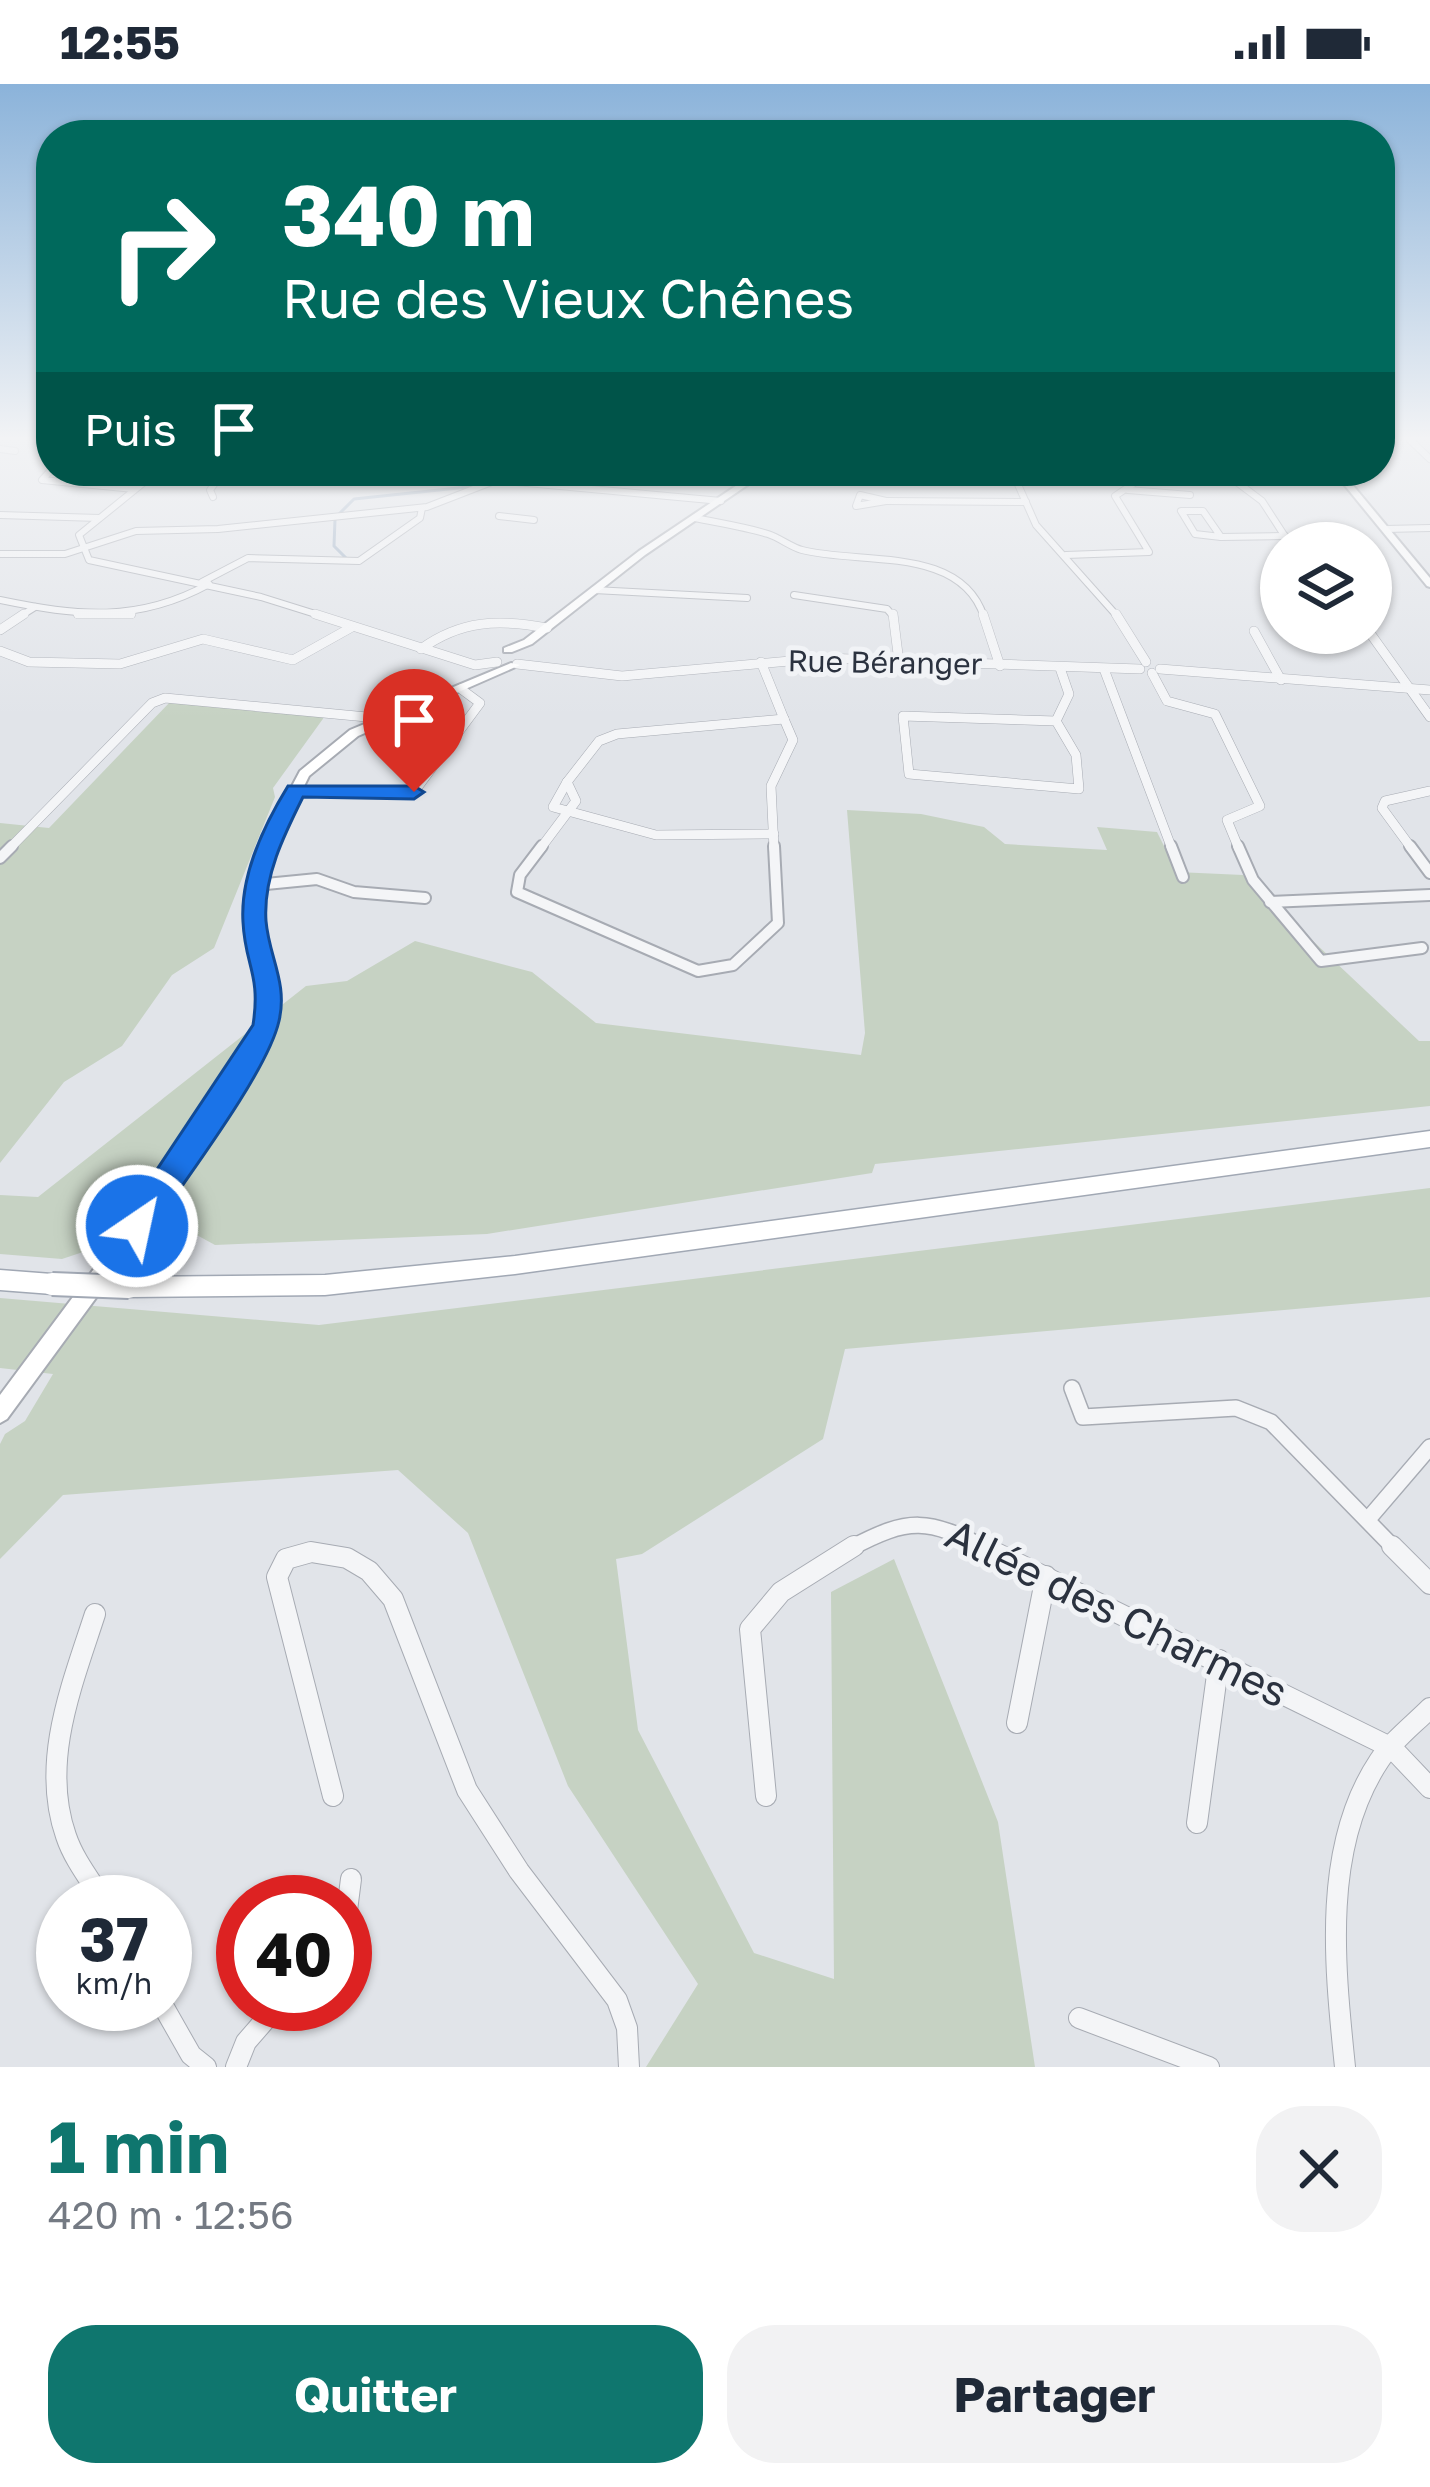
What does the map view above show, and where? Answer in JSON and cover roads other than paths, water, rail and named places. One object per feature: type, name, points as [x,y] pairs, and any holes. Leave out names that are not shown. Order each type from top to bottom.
[{"type":"main road","points":[[0,1280],[130,1287],[325,1285],[494,1267],[1430,1139]]},
{"type":"street","points":[[84,532],[78,537],[81,549],[107,567],[205,583],[475,664],[522,656],[547,628],[594,590],[676,532]]},
{"type":"street","points":[[0,554],[81,549],[134,532]]},
{"type":"street","points":[[0,601],[122,618],[176,604],[248,558],[364,560],[402,532]]},
{"type":"street","points":[[756,532],[796,549],[883,557],[948,575],[978,597],[1000,666]]},
{"type":"street","points":[[1042,532],[1113,610],[1167,701],[1215,714],[1260,806],[1255,812],[1228,817],[1246,868],[1321,961],[1344,962],[1373,949],[1422,949]]},
{"type":"street","points":[[1066,555],[1149,552],[1137,532]]},
{"type":"street","points":[[1194,532],[1260,539]]},
{"type":"street","points":[[1217,532],[1221,537]]},
{"type":"street","points":[[1392,539],[1430,584]]},
{"type":"street","points":[[594,590],[747,598]]},
{"type":"street","points":[[794,596],[887,609],[894,615],[899,662]]},
{"type":"street","points":[[0,631],[34,607]]},
{"type":"street","points":[[421,649],[453,626],[502,619],[547,628]]},
{"type":"street","points":[[0,651],[29,662],[120,664],[203,638],[293,660],[352,627]]},
{"type":"street","points":[[1254,632],[1281,680]]},
{"type":"street","points":[[1386,654],[1430,717]]},
{"type":"street","points":[[0,1412],[154,1202],[261,1037],[272,988],[254,926],[256,886],[295,790],[329,750],[465,687],[498,660],[522,656]]},
{"type":"street","name":"Rue Béranger","points":[[522,656],[559,668],[622,676],[761,662],[899,662],[1149,669],[1430,690]]},
{"type":"street","points":[[454,658],[473,668],[465,687]]},
{"type":"street","points":[[567,782],[578,796],[520,875],[517,892],[707,971],[733,965],[778,923],[771,786],[794,746],[761,662]]},
{"type":"street","points":[[1056,721],[1069,694],[1060,668]]},
{"type":"street","points":[[1104,669],[1183,877]]},
{"type":"street","points":[[295,790],[414,792],[480,704],[465,687]]},
{"type":"street","points":[[0,858],[152,703],[164,698],[388,719]]},
{"type":"street","points":[[903,716],[1056,721],[1076,754],[1078,789],[926,778],[909,774],[904,765],[903,716]]},
{"type":"street","points":[[774,834],[656,835],[551,804],[608,736],[785,719]]},
{"type":"street","points":[[1430,791],[1385,801],[1382,808],[1430,873]]},
{"type":"street","points":[[256,886],[317,879],[354,892],[425,898]]},
{"type":"street","points":[[1270,902],[1430,896]]},
{"type":"street","points":[[1072,1388],[1083,1417],[1236,1408],[1270,1422],[1370,1517],[1430,1584]]},
{"type":"street","points":[[1370,1517],[1430,1447]]},
{"type":"street","name":"Allée des Charmes","points":[[766,1796],[751,1629],[762,1605],[877,1533],[910,1521],[936,1523],[1391,1748],[1430,1788]]},
{"type":"street","points":[[333,1796],[277,1577],[286,1559],[310,1551],[362,1566],[403,1612],[445,1745],[465,1786],[617,2000],[627,2028],[629,2067]]},
{"type":"street","points":[[1017,1723],[1046,1576]]},
{"type":"street","points":[[89,1875],[66,1834],[55,1777],[58,1738],[95,1615]]},
{"type":"street","points":[[1197,1823],[1219,1660]]},
{"type":"street","points":[[1345,2067],[1334,1965],[1348,1838],[1374,1768],[1430,1708]]},
{"type":"street","points":[[1079,2018],[1209,2067]]},
{"type":"street","points":[[177,2031],[191,2055],[206,2067]]},
{"type":"street","points":[[236,2067],[255,2031]]},
{"type":"waterway","points":[[335,532],[334,546],[346,558]]}]
